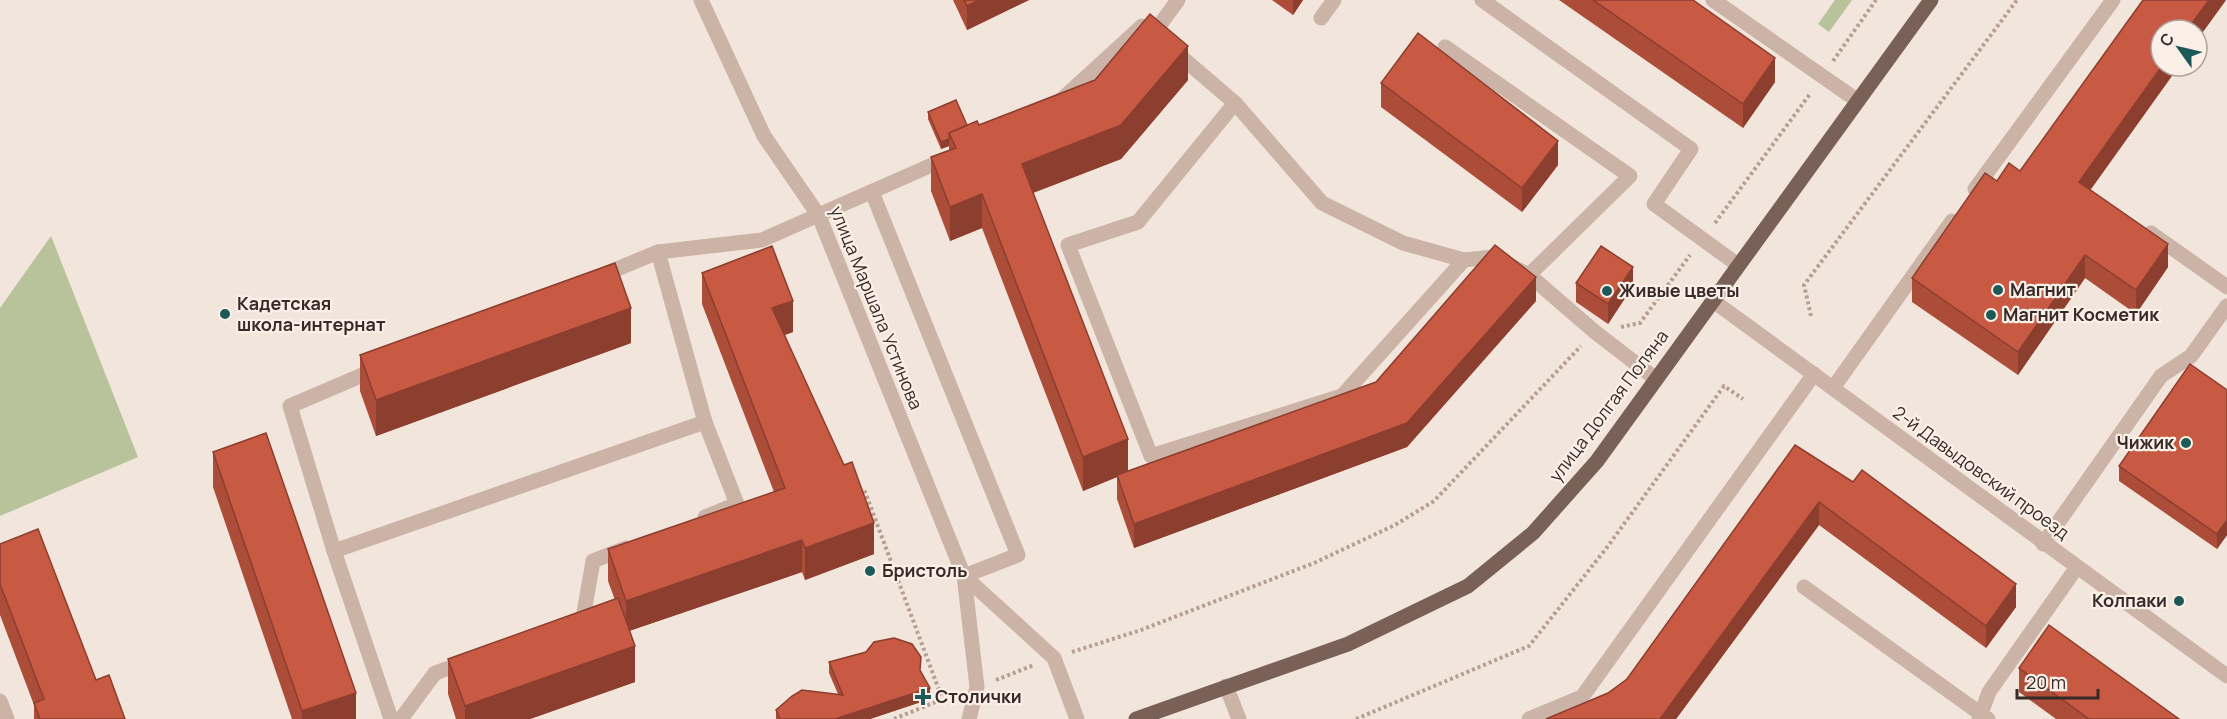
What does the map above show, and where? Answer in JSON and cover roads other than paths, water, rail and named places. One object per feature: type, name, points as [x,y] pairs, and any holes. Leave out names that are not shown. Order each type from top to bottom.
[{"type":"main road","name":"улица Долгая Поляна","points":[[1136,719],[1348,644],[1468,586],[1533,533],[1597,460],[1931,0]]},
{"type":"street","name":"улица Маршала Устинова","points":[[701,0],[764,136],[819,216],[964,576],[977,687],[969,719]]},
{"type":"street","points":[[1154,33],[1178,0]]},
{"type":"street","points":[[1321,18],[1334,0]]},
{"type":"street","points":[[1482,0],[1691,149],[1654,204],[1738,265]]},
{"type":"street","points":[[1713,0],[1858,101]]},
{"type":"street","points":[[1833,388],[2113,0]]},
{"type":"street","points":[[1049,112],[1142,26],[1154,33],[1235,103],[1322,204],[1403,243],[1464,260],[1493,257],[1529,275],[1595,332],[1656,379]]},
{"type":"street","points":[[1445,46],[1630,176],[1529,275]]},
{"type":"street","points":[[1235,103],[1138,222],[1068,245],[1151,456],[1342,396],[1464,260]]},
{"type":"street","points":[[582,283],[658,252],[762,240],[966,149]]},
{"type":"street","points":[[872,192],[1018,555],[964,576]]},
{"type":"street","points":[[2149,231],[2227,287]]},
{"type":"street","points":[[658,252],[705,422],[737,504],[693,522]]},
{"type":"street","name":"2-й Давыдовский проезд","points":[[1712,300],[2043,544],[2227,676]]},
{"type":"street","points":[[2043,544],[2161,376],[2191,356],[2227,306]]},
{"type":"street","points":[[391,719],[334,551],[290,405],[398,360]]},
{"type":"street","points":[[1529,719],[1582,697],[1814,374]]},
{"type":"street","points":[[334,551],[705,422]]},
{"type":"street","points":[[562,626],[583,618],[593,561],[638,543]]},
{"type":"street","points":[[1804,587],[1983,717],[1989,692],[2078,567]]},
{"type":"street","name":"улица Маршала Устинова","points":[[964,576],[1054,658],[1077,719]]},
{"type":"street","points":[[401,719],[435,673],[477,657]]},
{"type":"street","points":[[1226,686],[1239,719]]},
{"type":"street","points":[[0,701],[7,719]]},
{"type":"place","name":"Магнит","points":[[1998,290]]},
{"type":"place","name":"Живые цветы","points":[[1607,291]]},
{"type":"place","name":"Кадетская школа-интернат","points":[[225,314]]},
{"type":"place","name":"Магнит Косметик","points":[[1991,315]]},
{"type":"place","name":"Чижик","points":[[2186,443]]},
{"type":"place","name":"Бристоль","points":[[870,571]]},
{"type":"place","name":"Колпаки","points":[[2179,601]]},
{"type":"place","name":"Столички","points":[[923,697]]}]
